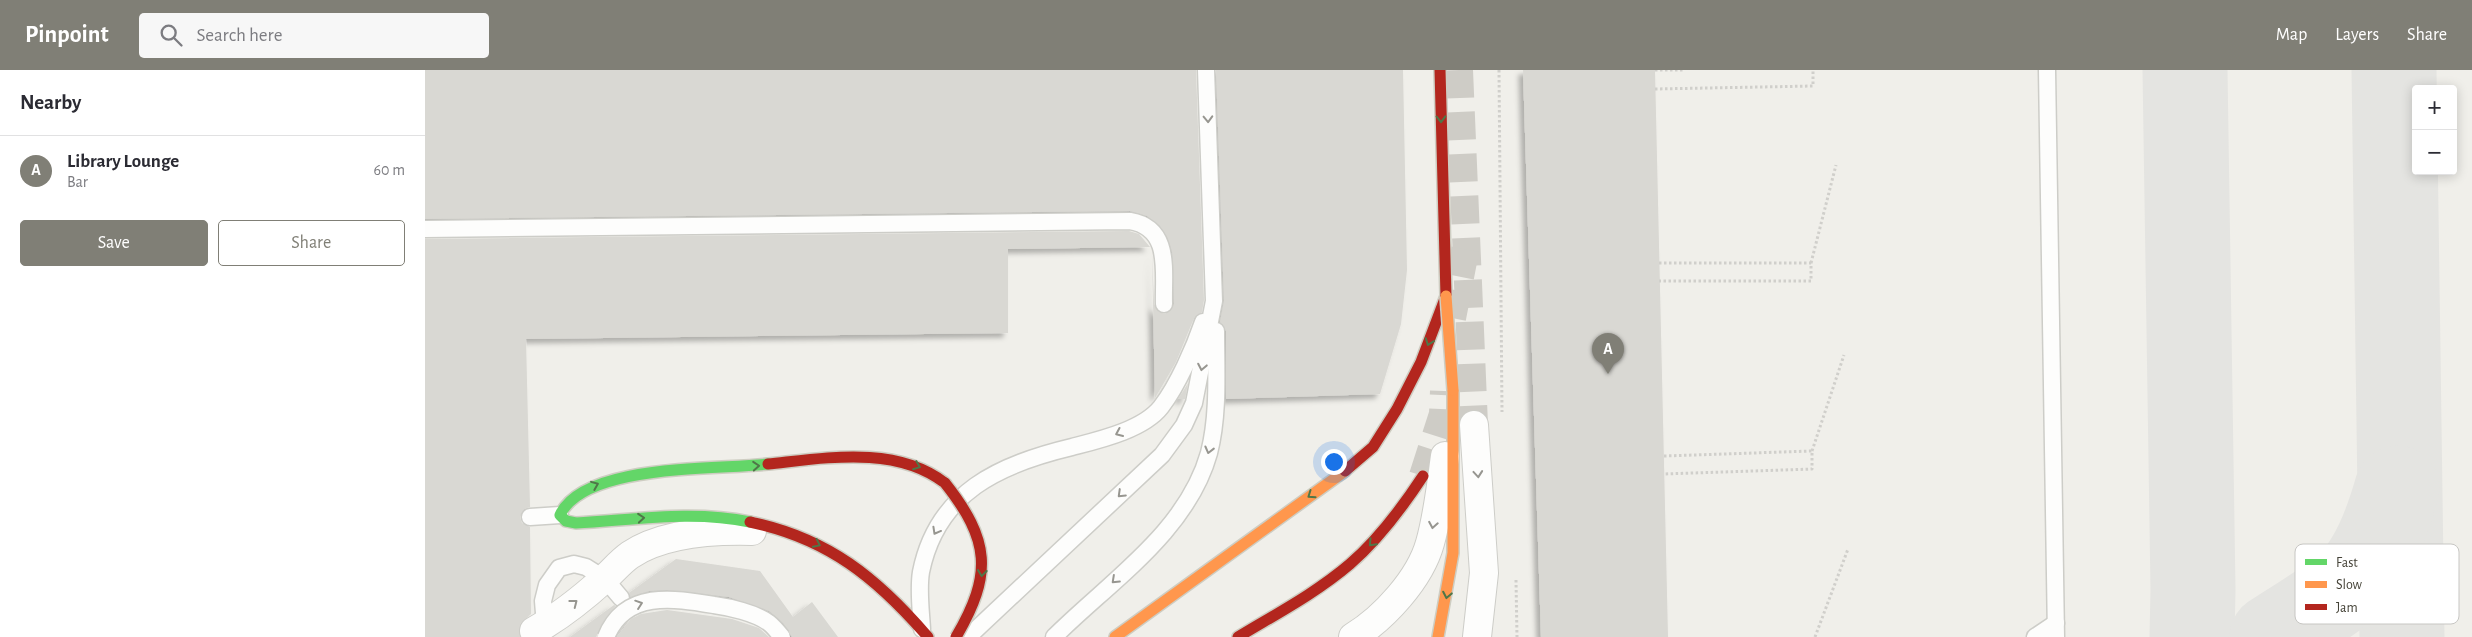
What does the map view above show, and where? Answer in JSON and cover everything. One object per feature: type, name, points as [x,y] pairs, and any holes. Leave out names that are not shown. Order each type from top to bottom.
[{"type":"main road","points":[[1437,637],[1453,553],[1453,390],[1446,296],[1440,70]]},
{"type":"main road","points":[[1115,637],[1336,478],[1373,446],[1397,409],[1421,362],[1446,296]]},
{"type":"main road","points":[[925,634],[906,611],[861,571],[833,552],[795,535],[760,525],[721,518],[653,517],[576,523],[566,521],[560,515],[567,500],[594,484],[612,479],[684,471],[861,458],[895,460],[915,464],[930,471],[945,483],[973,523],[979,536],[983,563],[975,601],[956,637]]},
{"type":"main road","points":[[1237,637],[1306,596],[1363,552],[1385,529],[1423,476]]},
{"type":"street","points":[[1353,637],[1365,630],[1398,599],[1416,572],[1430,545],[1442,479],[1453,390]]},
{"type":"street","points":[[1474,425],[1484,573],[1477,637]]},
{"type":"street","points":[[542,631],[613,588],[632,554],[667,540],[716,531],[758,531],[795,535]]},
{"type":"lane","points":[[1054,637],[1165,531],[1199,478],[1209,453],[1214,422],[1216,331],[1212,278],[1207,70]]},
{"type":"lane","points":[[2035,637],[2056,630],[2047,70]]},
{"type":"lane","points":[[425,229],[1130,221],[1151,228],[1158,237],[1162,251],[1164,304]]},
{"type":"lane","points":[[925,634],[921,573],[936,530],[947,514],[966,494],[991,474],[1042,454],[1118,434],[1145,420],[1161,408],[1191,353],[1203,322],[1212,278]]},
{"type":"lane","points":[[967,637],[1162,455],[1185,425],[1195,403],[1214,300]]},
{"type":"lane","points":[[530,517],[560,515]]},
{"type":"lane","points":[[542,631],[543,601],[547,585],[559,568],[574,564],[586,567],[613,588]]},
{"type":"lane","points":[[606,637],[610,627],[633,606],[661,598],[733,608],[768,622],[782,637]]},
{"type":"path","points":[[1499,70],[1502,416]]},
{"type":"path","points":[[1655,70],[1685,70]]},
{"type":"path","points":[[1655,89],[1813,86],[1813,70]]},
{"type":"path","points":[[1659,281],[1811,281],[1811,263],[1837,165]]},
{"type":"path","points":[[1659,263],[1811,263]]},
{"type":"path","points":[[1664,474],[1813,470],[1812,451],[1845,355]]},
{"type":"path","points":[[1663,456],[1812,451]]},
{"type":"path","points":[[1815,637],[1848,549]]},
{"type":"path","points":[[1515,574],[1517,637]]},
{"type":"building","points":[[425,70],[1196,70],[1204,300],[1202,312],[1194,318],[1176,362],[1155,398],[1152,252],[1154,304],[1159,312],[1165,314],[1172,309],[1174,304],[1172,252],[1167,237],[1159,225],[1147,216],[1130,211],[425,219]]},
{"type":"building","points":[[1216,70],[1403,70],[1407,270],[1401,324],[1380,394],[1226,399],[1226,331],[1220,322],[1224,301]]},
{"type":"building","points":[[1523,70],[1655,70],[1668,637],[1541,637]]},
{"type":"building","points":[[1129,231],[1139,234],[1150,247],[1008,249],[1008,333],[526,339],[530,507],[524,509],[520,517],[522,523],[530,527],[531,614],[520,624],[520,637],[425,637],[425,239]]},
{"type":"building","points":[[1188,383],[1185,399],[1178,399],[1182,393]]},
{"type":"building","points":[[676,559],[760,571],[793,617],[812,602],[838,637],[792,637],[783,623],[769,611],[729,597],[667,590],[649,591],[631,597],[629,593]]},
{"type":"building","points":[[614,605],[616,606],[606,617],[596,637],[570,637]]},
{"type":"building","points":[[667,610],[732,619],[759,628],[769,637],[617,637],[631,619],[641,614]]},
{"type":"taxiway","points":[[2185,70],[2193,590],[2192,637]]},
{"type":"taxiway","points":[[2394,70],[2401,544]]},
{"type":"taxiway","points":[[2376,544],[2397,488]]},
{"type":"taxiway","points":[[2272,637],[2295,622]]},
{"type":"taxiway","points":[[2402,624],[2402,637]]},
{"type":"tunnel","points":[[1459,70],[1474,425]]},
{"type":"tunnel","points":[[1452,318],[1466,246]]},
{"type":"tunnel","points":[[1423,476],[1443,414],[1444,391]]},
{"type":"traffic: fast","points":[[750,522],[728,518],[685,516],[576,523],[566,521],[560,515],[574,498],[595,486],[623,478],[654,472],[768,464]]},
{"type":"traffic: slow","points":[[1446,296],[1453,390]]},
{"type":"traffic: slow","points":[[1438,637],[1453,553],[1453,390]]},
{"type":"traffic: slow","points":[[1115,637],[1345,471]]},
{"type":"traffic: jam","points":[[1345,471],[1373,447],[1397,409],[1421,362],[1446,296],[1440,70]]},
{"type":"traffic: jam","points":[[768,464],[837,457],[883,459],[905,463],[926,471],[945,483]]},
{"type":"traffic: jam","points":[[1238,637],[1310,594],[1350,564],[1389,523],[1423,476]]},
{"type":"traffic: jam","points":[[945,483],[971,522],[978,540],[981,558],[981,576],[976,594],[968,615],[956,637]]},
{"type":"traffic: jam","points":[[750,522],[804,538],[849,563],[890,596],[928,637]]},
{"type":"place","name":"Library Lounge","points":[[1608,374]]}]
